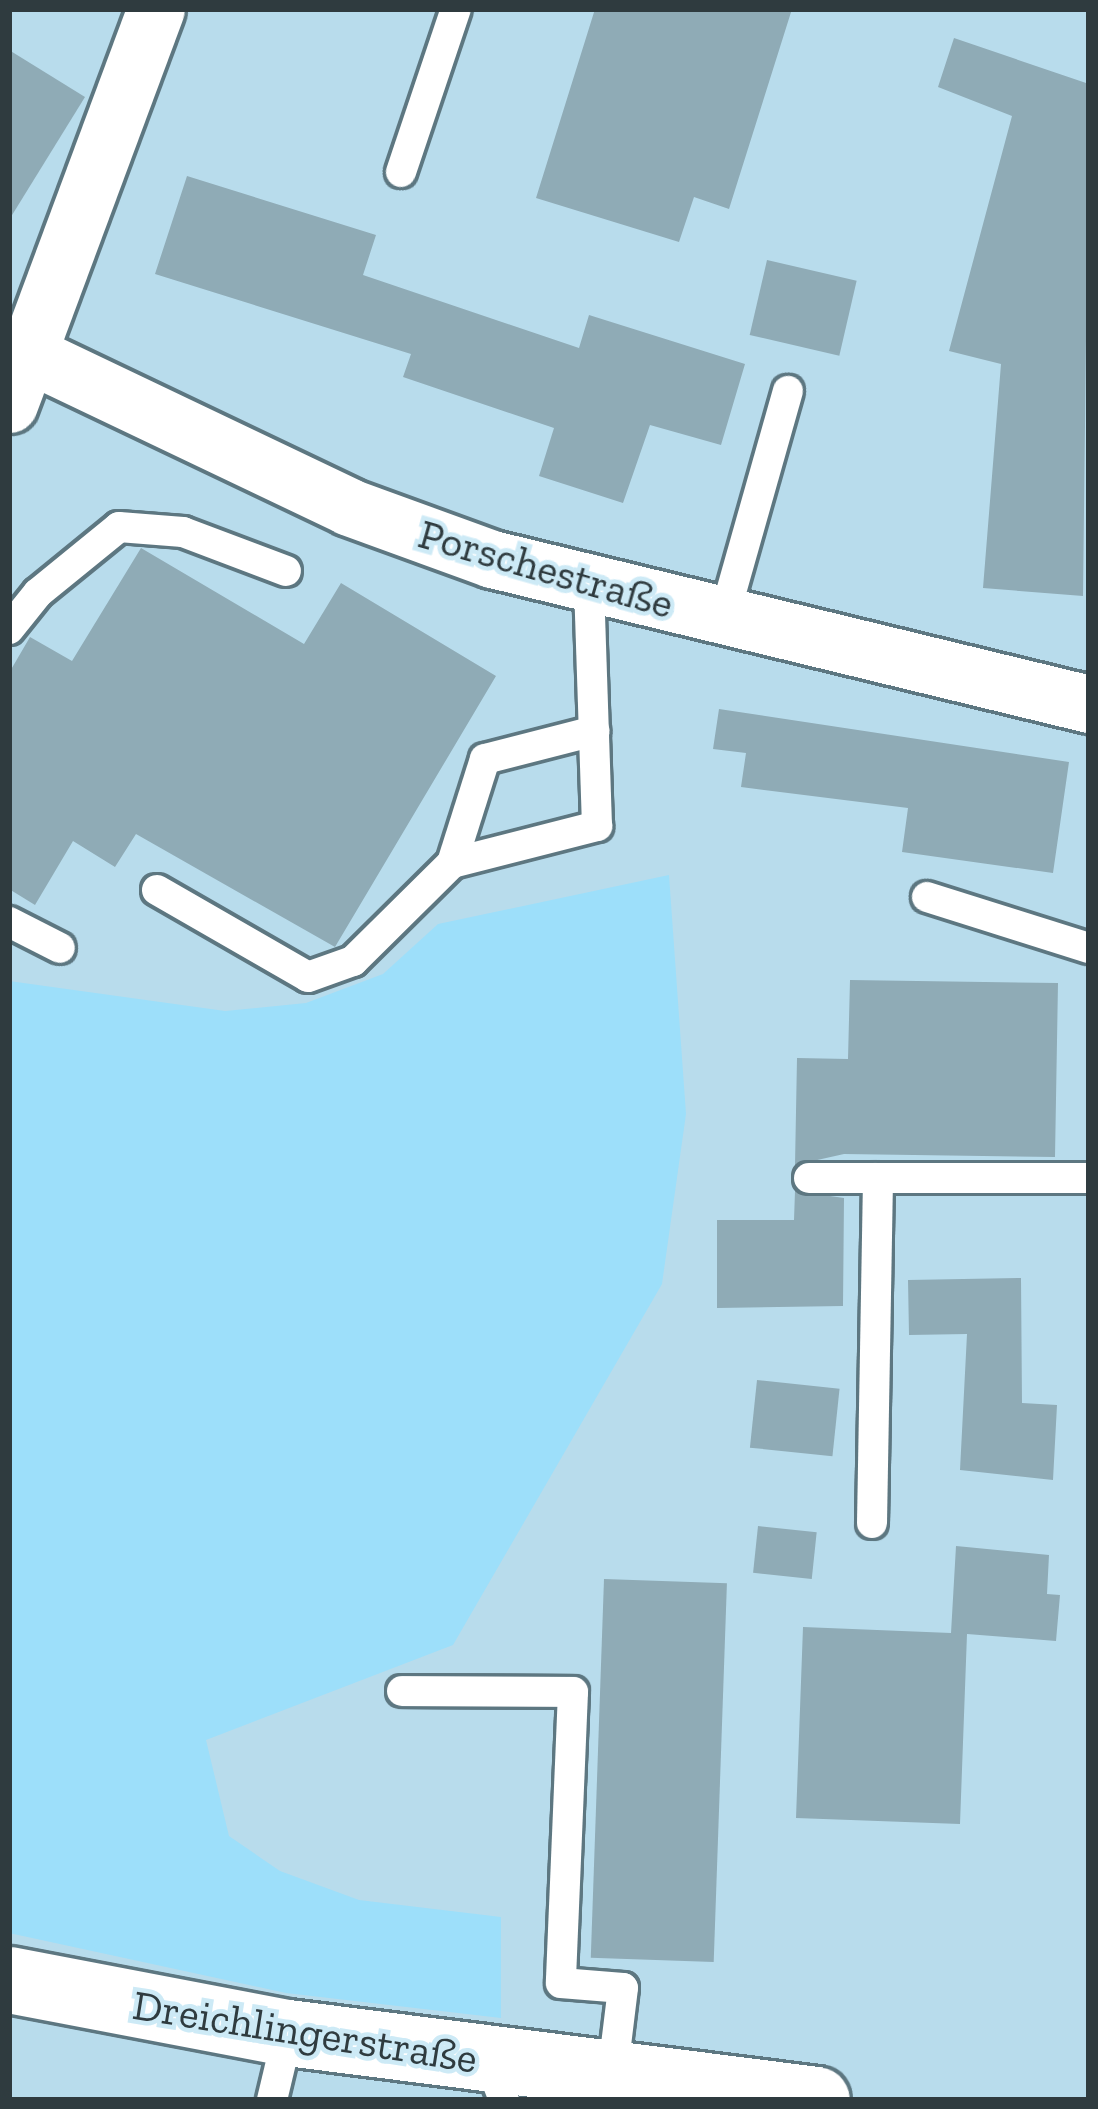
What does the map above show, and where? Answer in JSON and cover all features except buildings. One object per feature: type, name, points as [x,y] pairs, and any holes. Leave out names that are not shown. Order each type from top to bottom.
[{"type":"street","points":[[20,379],[156,9]]},
{"type":"street","name":"Porschestraße","points":[[20,379],[409,532],[589,585],[1089,704]]},
{"type":"street","name":"Dreichlingerstraße","points":[[9,1980],[288,2033],[497,2080],[612,2077],[686,2092],[818,2100]]},
{"type":"lane","points":[[401,172],[456,9]]},
{"type":"lane","points":[[724,617],[788,391]]},
{"type":"lane","points":[[9,629],[38,593],[119,526],[183,532],[286,571]]},
{"type":"lane","points":[[452,862],[597,826],[589,585]]},
{"type":"lane","points":[[157,890],[308,976],[353,961],[452,862],[485,759],[594,731]]},
{"type":"lane","points":[[928,897],[1089,948]]},
{"type":"lane","points":[[9,922],[60,948]]},
{"type":"lane","points":[[809,1178],[1089,1178]]},
{"type":"lane","points":[[872,1523],[878,1178]]},
{"type":"lane","points":[[401,1691],[573,1692],[561,1983],[623,1988],[612,2077]]},
{"type":"lane","points":[[272,2100],[288,2033]]},
{"type":"shaded area","points":[[9,9],[1089,9],[1089,2100],[9,2100]]},
{"type":"shaded area","points":[[669,875],[686,1114],[662,1284],[453,1645],[206,1740],[229,1836],[280,1871],[359,1900],[501,1917],[501,2018],[286,1993],[9,1933],[9,981],[225,1011],[306,1003],[383,974],[438,924]]}]
